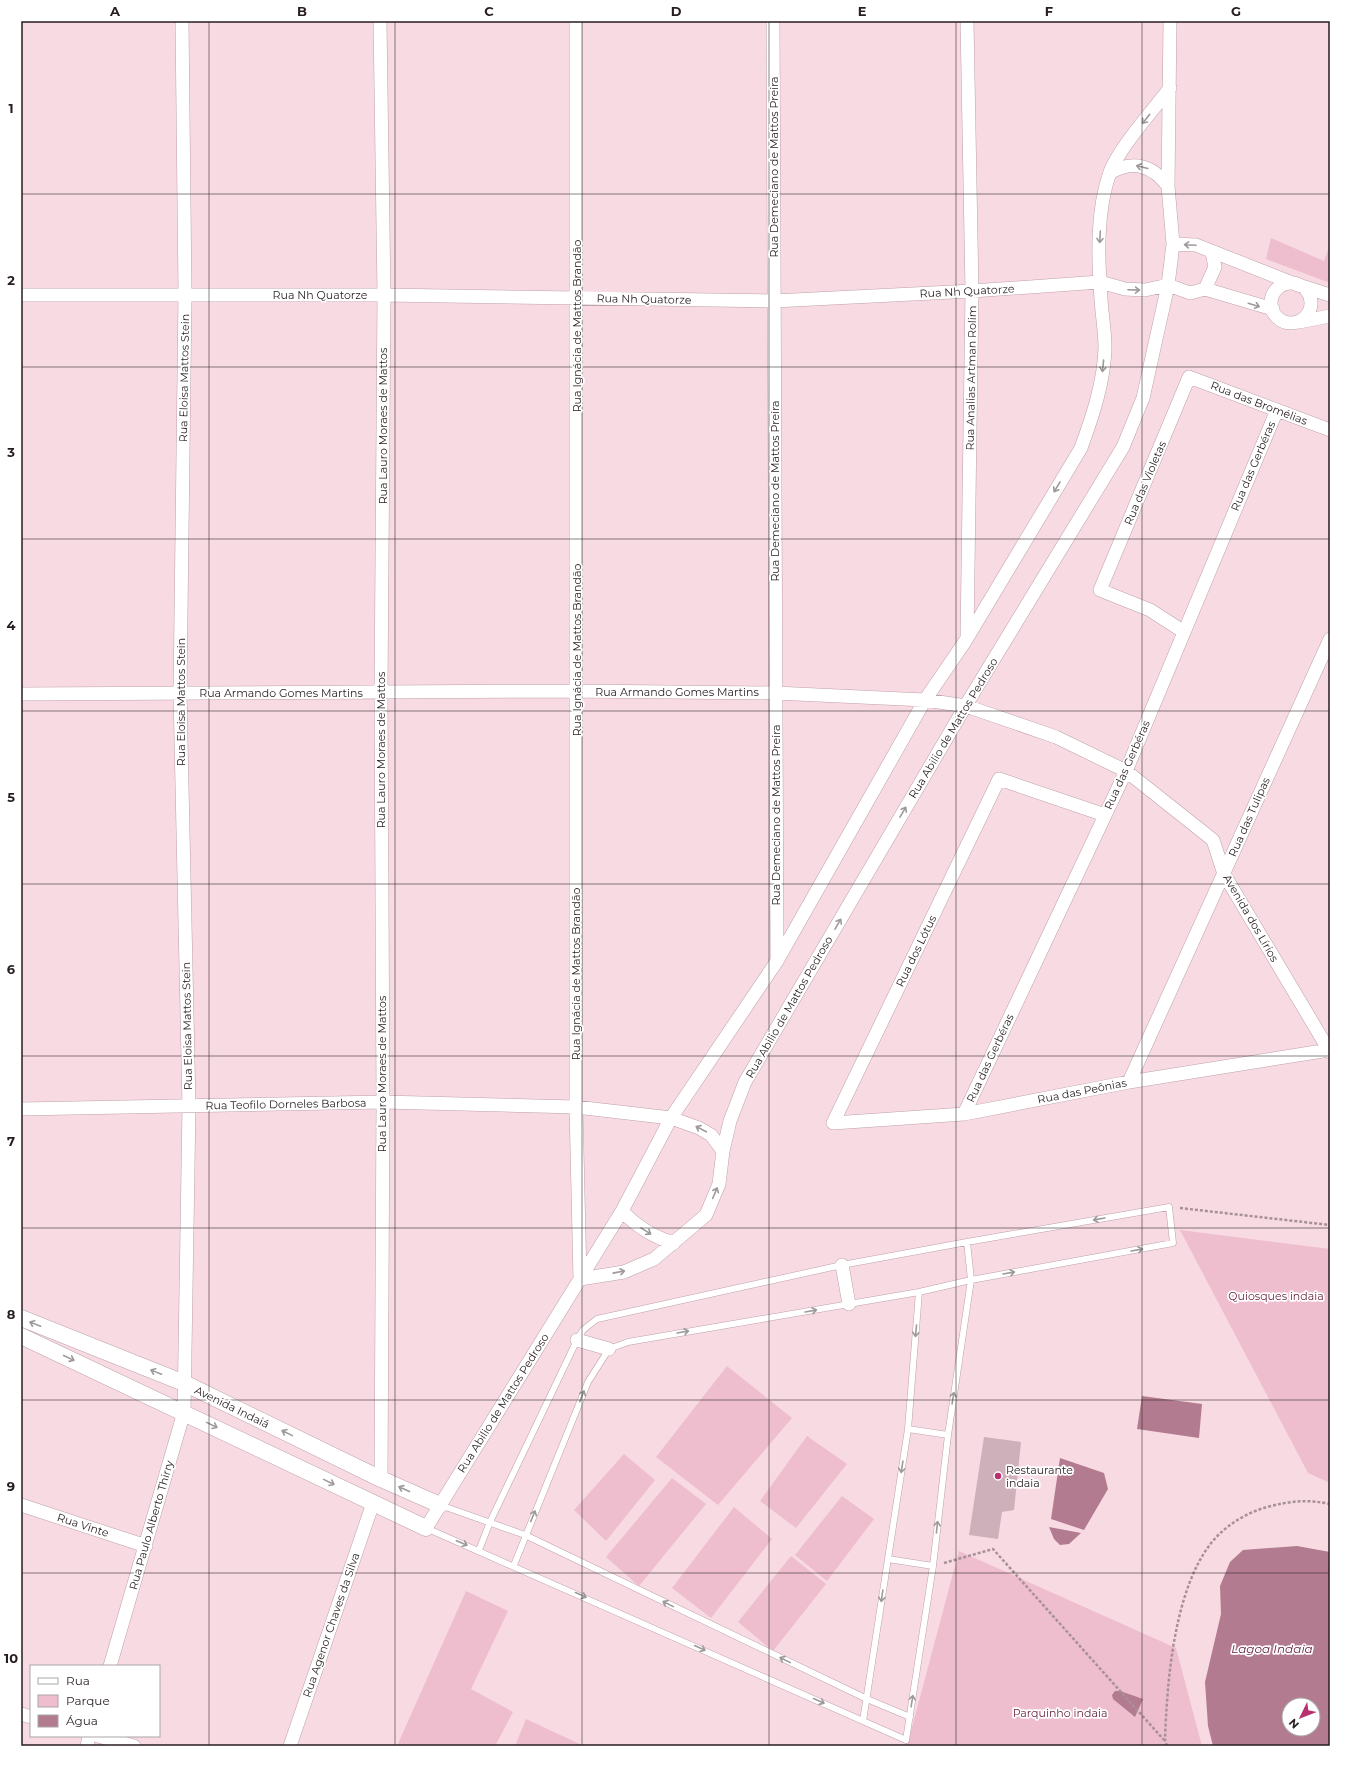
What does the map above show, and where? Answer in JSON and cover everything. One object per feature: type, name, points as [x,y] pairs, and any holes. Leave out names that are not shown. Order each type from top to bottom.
[{"type":"street","name":"Rua Eloisa Mattos Stein","points":[[182,21],[185,294],[180,694],[188,1106],[184,1383]]},
{"type":"street","name":"Rua Lauro Moraes de Mattos","points":[[380,21],[384,295],[381,692],[383,1102],[381,1479]]},
{"type":"street","name":"Rua Ignácia de Mattos Brandão","points":[[576,21],[576,1107],[580,1279]]},
{"type":"street","name":"Rua Demeciano de Mattos Preira","points":[[773,21],[777,961]]},
{"type":"street","name":"Rua Analias Artman Rolim","points":[[966,640],[972,292],[967,21]]},
{"type":"street","name":"Rua Abilio de Mattos Pedroso","points":[[580,1279],[624,1272],[654,1259],[706,1214],[719,1184],[723,1151],[730,1122],[745,1082],[967,703],[1123,447],[1143,398],[1168,285],[1173,244],[1168,186],[1170,21]]},
{"type":"street","name":"Rua Abilio de Mattos Pedroso","points":[[426,1528],[622,1212],[671,1118],[777,961],[925,700],[966,640],[1081,448],[1093,415],[1101,384],[1105,348],[1100,282],[1101,210],[1110,172],[1122,152],[1170,88]]},
{"type":"street","points":[[1110,172],[1124,165],[1139,166],[1159,175],[1168,186]]},
{"type":"street","points":[[1173,244],[1196,245],[1295,284],[1330,295]]},
{"type":"street","points":[[1205,289],[1215,267],[1212,252]]},
{"type":"street","name":"Rua Nh Quatorze","points":[[21,295],[384,295],[774,301],[972,292],[1100,282],[1125,289],[1145,290],[1168,285]]},
{"type":"street","points":[[1295,323],[1307,316],[1311,303],[1307,291],[1295,284],[1284,285],[1275,292],[1272,298],[1273,309],[1279,319],[1289,323],[1295,323],[1330,316]]},
{"type":"street","points":[[1168,285],[1190,293],[1205,289],[1273,309]]},
{"type":"street","name":"Rua das Bromélias","points":[[1189,377],[1330,430]]},
{"type":"street","name":"Rua das Violetas","points":[[1184,632],[1150,610],[1100,590],[1189,377]]},
{"type":"street","name":"Rua das Gerbéras","points":[[964,1114],[1128,767],[1276,410]]},
{"type":"street","name":"Rua das Tulipas","points":[[1129,1082],[1330,639]]},
{"type":"street","name":"Rua Armando Gomes Martins","points":[[21,694],[577,691],[776,692],[967,703]]},
{"type":"street","name":"Avenida dos Lírios","points":[[967,703],[1056,737],[1128,767],[1213,840],[1224,874],[1330,1050]]},
{"type":"street","name":"Rua dos Lótus","points":[[834,1123],[999,779],[1105,815]]},
{"type":"street","name":"Rua das Peônias","points":[[834,1123],[964,1114],[1129,1082],[1330,1050]]},
{"type":"street","name":"Rua Teofilo Dorneles Barbosa","points":[[21,1109],[383,1102],[576,1107],[671,1118],[699,1128],[711,1135],[723,1151]]},
{"type":"street","points":[[622,1212],[634,1224],[657,1238],[674,1243]]},
{"type":"street","points":[[842,1265],[849,1304]]},
{"type":"street","name":"Avenida Indaiá","points":[[21,1318],[184,1383],[381,1479],[440,1505]]},
{"type":"street","points":[[21,1336],[426,1528]]},
{"type":"street","points":[[577,1340],[609,1349]]},
{"type":"street","name":"Rua Paulo Alberto Thirry","points":[[110,1665],[184,1412],[184,1383]]},
{"type":"street","name":"Rua Agenor Chaves da Silva","points":[[290,1746],[373,1503]]},
{"type":"street","name":"Rua Vinte","points":[[21,1505],[146,1546]]},
{"type":"street","points":[[102,1737],[134,1746]]},
{"type":"lane","points":[[479,1550],[490,1522],[577,1340],[583,1330],[597,1319],[842,1265],[1170,1207],[1173,1243],[971,1280],[919,1292],[628,1342],[609,1349],[588,1382],[514,1565]]},
{"type":"lane","points":[[426,1528],[514,1565],[906,1740],[933,1566],[948,1435],[971,1280],[967,1242]]},
{"type":"lane","points":[[863,1721],[908,1429],[919,1292]]},
{"type":"lane","points":[[908,1429],[948,1435]]},
{"type":"lane","points":[[440,1505],[525,1535],[867,1699],[910,1717]]},
{"type":"lane","points":[[888,1559],[933,1566]]},
{"type":"path","points":[[1170,1207],[1330,1225]]},
{"type":"path","points":[[1166,1746],[1168,1684],[1181,1612],[1190,1582],[1201,1558],[1212,1541],[1234,1522],[1254,1511],[1276,1505],[1310,1500],[1330,1504]]},
{"type":"path","points":[[933,1566],[993,1550],[1165,1740]]},
{"type":"green space","points":[[1271,238],[1324,261],[1330,244],[1330,283],[1266,259]]},
{"type":"green space","name":"Quiosques indaia","points":[[1180,1230],[1330,1249],[1330,1483],[1308,1473]]},
{"type":"green space","points":[[727,1366],[792,1418],[718,1505],[656,1457]]},
{"type":"green space","points":[[807,1436],[847,1464],[796,1528],[760,1501]]},
{"type":"green space","points":[[624,1454],[655,1480],[606,1541],[574,1510]]},
{"type":"green space","points":[[672,1478],[706,1504],[639,1586],[606,1557]]},
{"type":"green space","points":[[842,1496],[874,1519],[827,1581],[795,1555]]},
{"type":"green space","points":[[734,1507],[772,1539],[711,1618],[672,1588]]},
{"type":"green space","name":"Parquinho indaia","points":[[959,1551],[1176,1648],[1202,1746],[907,1746]]},
{"type":"green space","points":[[791,1556],[826,1584],[773,1651],[738,1622]]},
{"type":"green space","points":[[466,1591],[508,1611],[471,1689],[513,1712],[495,1746],[397,1746]]},
{"type":"green space","points":[[526,1719],[584,1746],[515,1746]]},
{"type":"water","points":[[1142,1396],[1202,1404],[1199,1438],[1137,1429]]},
{"type":"water","points":[[1060,1458],[1104,1473],[1108,1489],[1084,1530],[1051,1519]]},
{"type":"water","points":[[1049,1527],[1081,1533],[1069,1544],[1060,1545],[1054,1539]]},
{"type":"water","name":"Lagoa Indaia","points":[[1297,1546],[1330,1552],[1330,1746],[1213,1746],[1208,1726],[1205,1682],[1221,1614],[1220,1586],[1230,1562],[1243,1550]]},
{"type":"water","points":[[1115,1691],[1120,1691],[1143,1699],[1135,1717],[1113,1699],[1112,1695]]},
{"type":"building","name":"Restaurante indaia","points":[[984,1437],[1021,1442],[1014,1510],[1002,1512],[998,1539],[969,1535]]},
{"type":"place","name":"Restaurante indaia","points":[[998,1476]]}]
